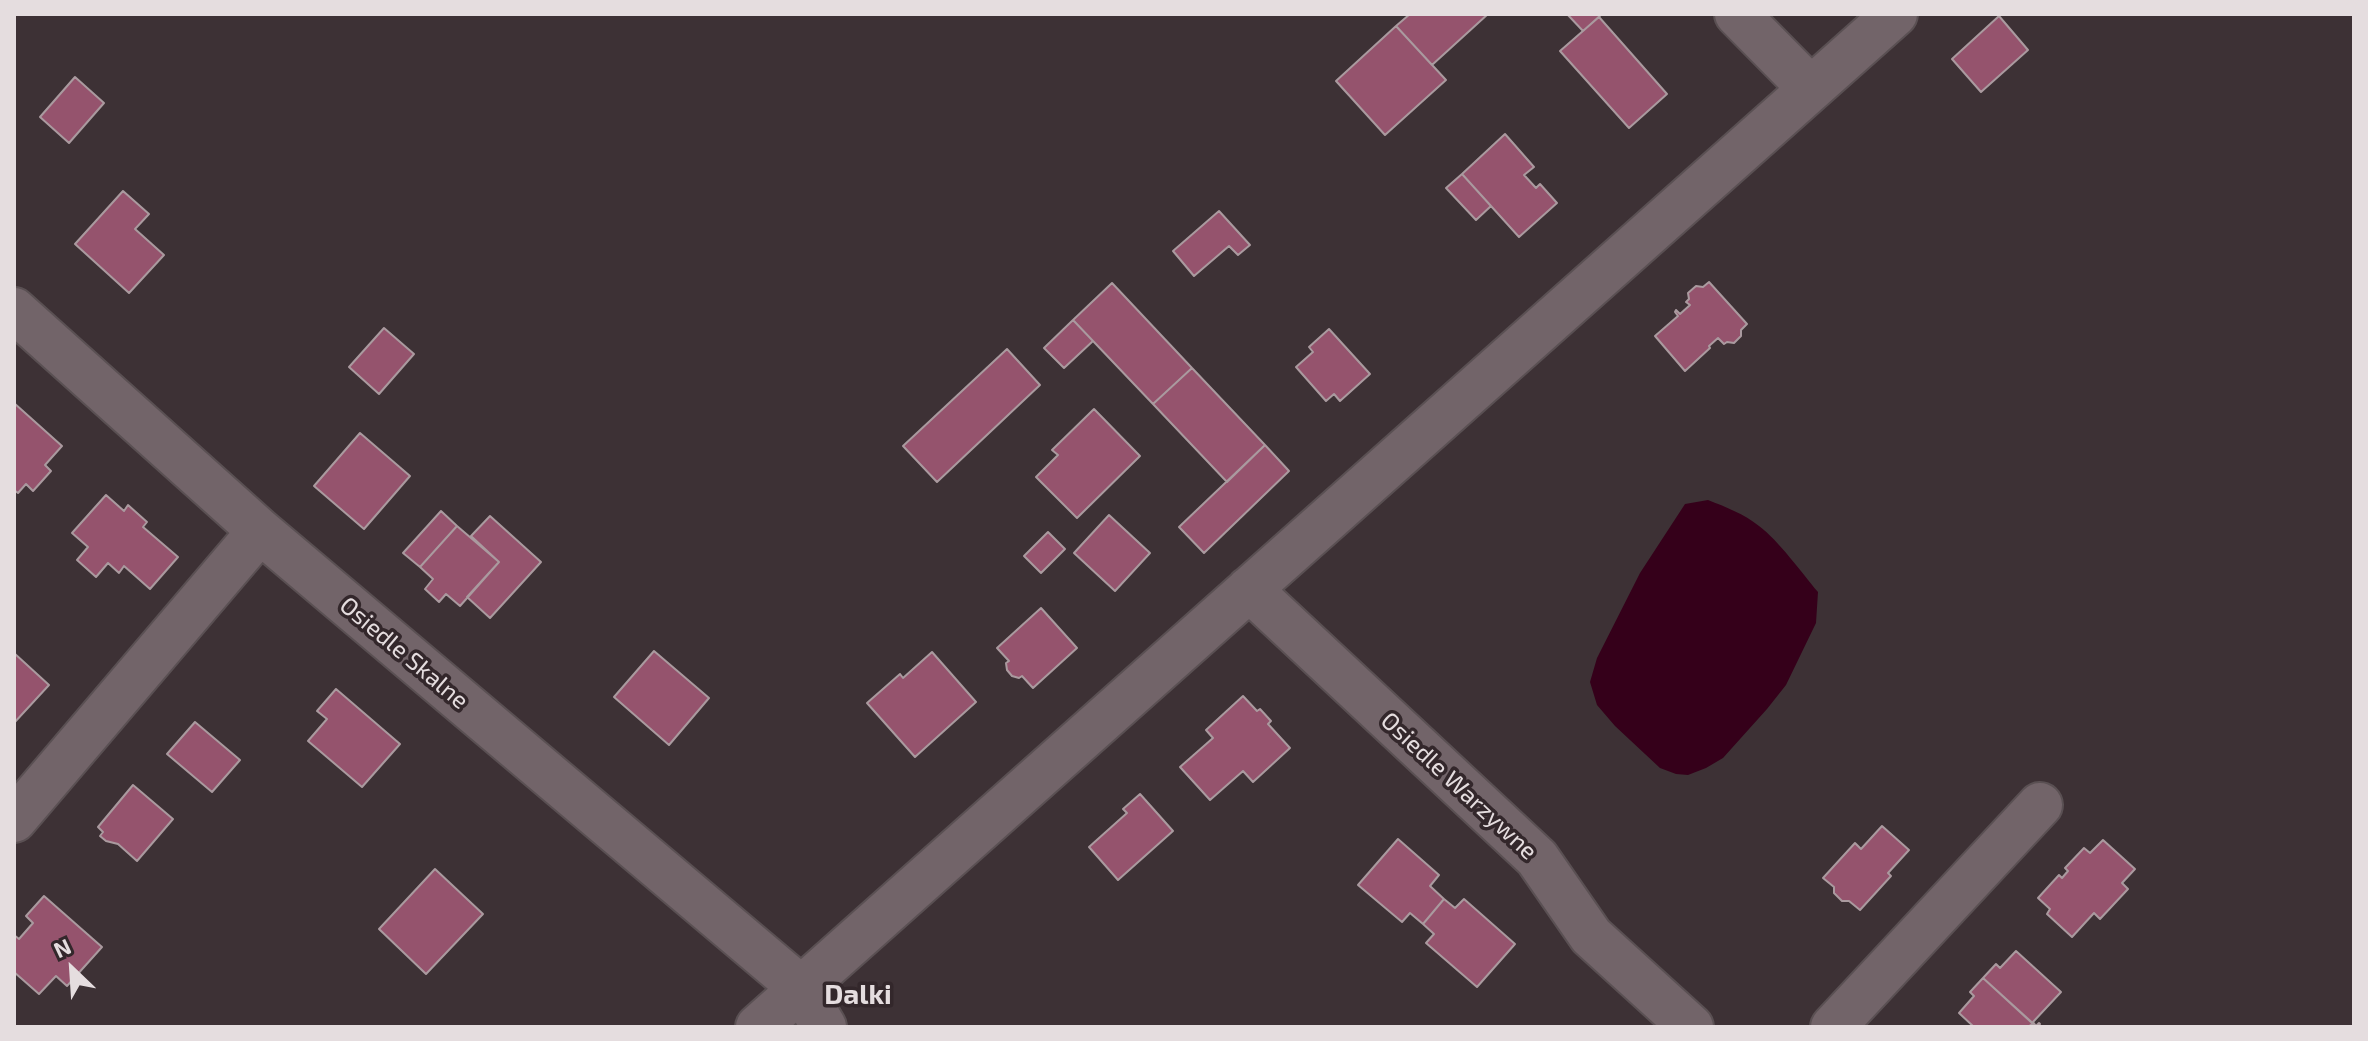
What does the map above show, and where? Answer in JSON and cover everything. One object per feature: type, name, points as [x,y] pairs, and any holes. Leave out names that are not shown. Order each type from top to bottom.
[{"type":"street","points":[[1737,14],[1811,89]]},
{"type":"street","points":[[758,1027],[1895,14]]},
{"type":"street","name":"Osiedle Skalne","points":[[14,310],[260,531],[801,988],[824,1027]]},
{"type":"street","points":[[14,820],[260,531]]},
{"type":"street","name":"Osiedle Warzywne","points":[[1249,589],[1537,858],[1591,936],[1691,1027]]},
{"type":"street","points":[[1833,1027],[2040,805]]},
{"type":"shaded area","points":[[1708,500],[1753,522],[1782,548],[1818,592],[1816,623],[1786,685],[1723,758],[1688,775],[1676,774],[1660,768],[1615,726],[1597,705],[1590,682],[1597,658],[1640,573],[1685,504]]},
{"type":"building","points":[[1410,14],[1488,14],[1432,65],[1396,26]]},
{"type":"building","points":[[1567,14],[1602,14],[1583,31]]},
{"type":"building","points":[[1999,16],[2028,50],[1981,92],[1952,59]]},
{"type":"building","points":[[1599,17],[1667,94],[1629,128],[1560,51]]},
{"type":"building","points":[[1396,26],[1446,80],[1385,135],[1336,81]]},
{"type":"building","points":[[75,77],[104,103],[69,143],[40,117]]},
{"type":"building","points":[[1505,134],[1534,167],[1524,175],[1536,188],[1540,184],[1557,203],[1519,237],[1462,174]]},
{"type":"building","points":[[1462,174],[1491,206],[1476,220],[1446,188]]},
{"type":"building","points":[[123,191],[149,214],[135,229],[164,255],[129,293],[75,244]]},
{"type":"building","points":[[1219,211],[1250,245],[1238,255],[1229,246],[1194,276],[1173,251]]},
{"type":"building","points":[[1709,282],[1747,324],[1734,343],[1724,344],[1718,338],[1685,371],[1655,336],[1678,316],[1676,310],[1680,314],[1690,305],[1686,302],[1688,293],[1696,286],[1703,287]]},
{"type":"building","points":[[1112,283],[1192,368],[1153,404],[1073,320]]},
{"type":"building","points":[[1073,320],[1093,341],[1064,368],[1044,348]]},
{"type":"building","points":[[384,328],[414,354],[379,394],[349,367]]},
{"type":"building","points":[[1329,329],[1370,374],[1340,401],[1334,394],[1326,401],[1296,367],[1313,352],[1309,347]]},
{"type":"building","points":[[1007,349],[1040,385],[937,482],[903,446]]},
{"type":"building","points":[[1192,368],[1265,445],[1227,482],[1153,404]]},
{"type":"building","points":[[14,403],[62,446],[45,465],[51,471],[33,491],[26,484],[18,493],[14,490]]},
{"type":"building","points":[[1094,409],[1140,456],[1077,518],[1036,477],[1058,455],[1052,450]]},
{"type":"building","points":[[360,433],[410,476],[364,529],[314,486]]},
{"type":"building","points":[[1265,445],[1289,471],[1204,553],[1179,527]]},
{"type":"building","points":[[106,495],[124,511],[128,505],[147,522],[143,527],[178,557],[150,589],[124,566],[119,573],[108,563],[96,577],[77,560],[88,547],[72,533]]},
{"type":"building","points":[[441,511],[457,526],[420,567],[403,553]]},
{"type":"building","points":[[1109,515],[1150,553],[1115,591],[1074,553]]},
{"type":"building","points":[[490,516],[541,562],[490,618],[467,597],[499,562],[471,536]]},
{"type":"building","points":[[457,526],[499,562],[460,606],[446,594],[439,602],[425,589],[433,579],[420,567]]},
{"type":"building","points":[[1048,532],[1065,549],[1041,573],[1024,556]]},
{"type":"building","points":[[1041,608],[1077,648],[1033,688],[1022,676],[1012,676],[1007,670],[1006,663],[1009,661],[997,648]]},
{"type":"building","points":[[654,651],[709,698],[669,745],[614,697]]},
{"type":"building","points":[[932,652],[976,702],[915,757],[867,703],[900,674],[903,678]]},
{"type":"building","points":[[14,653],[49,685],[14,723]]},
{"type":"building","points":[[336,689],[400,744],[362,787],[308,741],[327,719],[317,711]]},
{"type":"building","points":[[1243,696],[1271,721],[1268,724],[1290,748],[1253,782],[1243,771],[1210,800],[1180,767],[1213,738],[1206,730]]},
{"type":"building","points":[[195,722],[240,760],[212,792],[167,754]]},
{"type":"building","points":[[133,785],[173,819],[137,861],[118,844],[100,836],[103,832],[98,827]]},
{"type":"building","points":[[1140,794],[1173,831],[1118,880],[1089,847],[1127,813],[1123,809]]},
{"type":"building","points":[[1882,826],[1909,850],[1888,873],[1891,876],[1860,910],[1849,901],[1842,901],[1834,893],[1834,887],[1823,878],[1855,843],[1861,849]]},
{"type":"building","points":[[1398,839],[1439,875],[1430,886],[1444,899],[1423,924],[1410,913],[1402,922],[1358,885]]},
{"type":"building","points":[[2103,840],[2135,869],[2122,883],[2128,889],[2100,919],[2094,913],[2072,937],[2047,914],[2050,909],[2038,898],[2059,875],[2062,878],[2068,871],[2065,868],[2084,848],[2090,853]]},
{"type":"building","points":[[435,869],[483,914],[426,974],[379,929]]},
{"type":"building","points":[[44,896],[102,947],[67,986],[56,976],[39,994],[14,972],[14,935],[19,939],[33,923],[26,916]]},
{"type":"building","points":[[1444,899],[1455,908],[1464,899],[1515,944],[1477,987],[1426,943],[1434,934],[1423,924]]},
{"type":"building","points":[[2016,951],[2061,992],[2033,1022],[2036,1026],[2040,1024],[2037,1027],[1983,978],[1996,964],[2000,968]]},
{"type":"building","points":[[1983,978],[2037,1027],[2032,1024],[2028,1027],[1974,1027],[1959,1013],[1974,996],[1970,992]]},
{"type":"district","name":"Dalki","points":[[858,995]]}]
